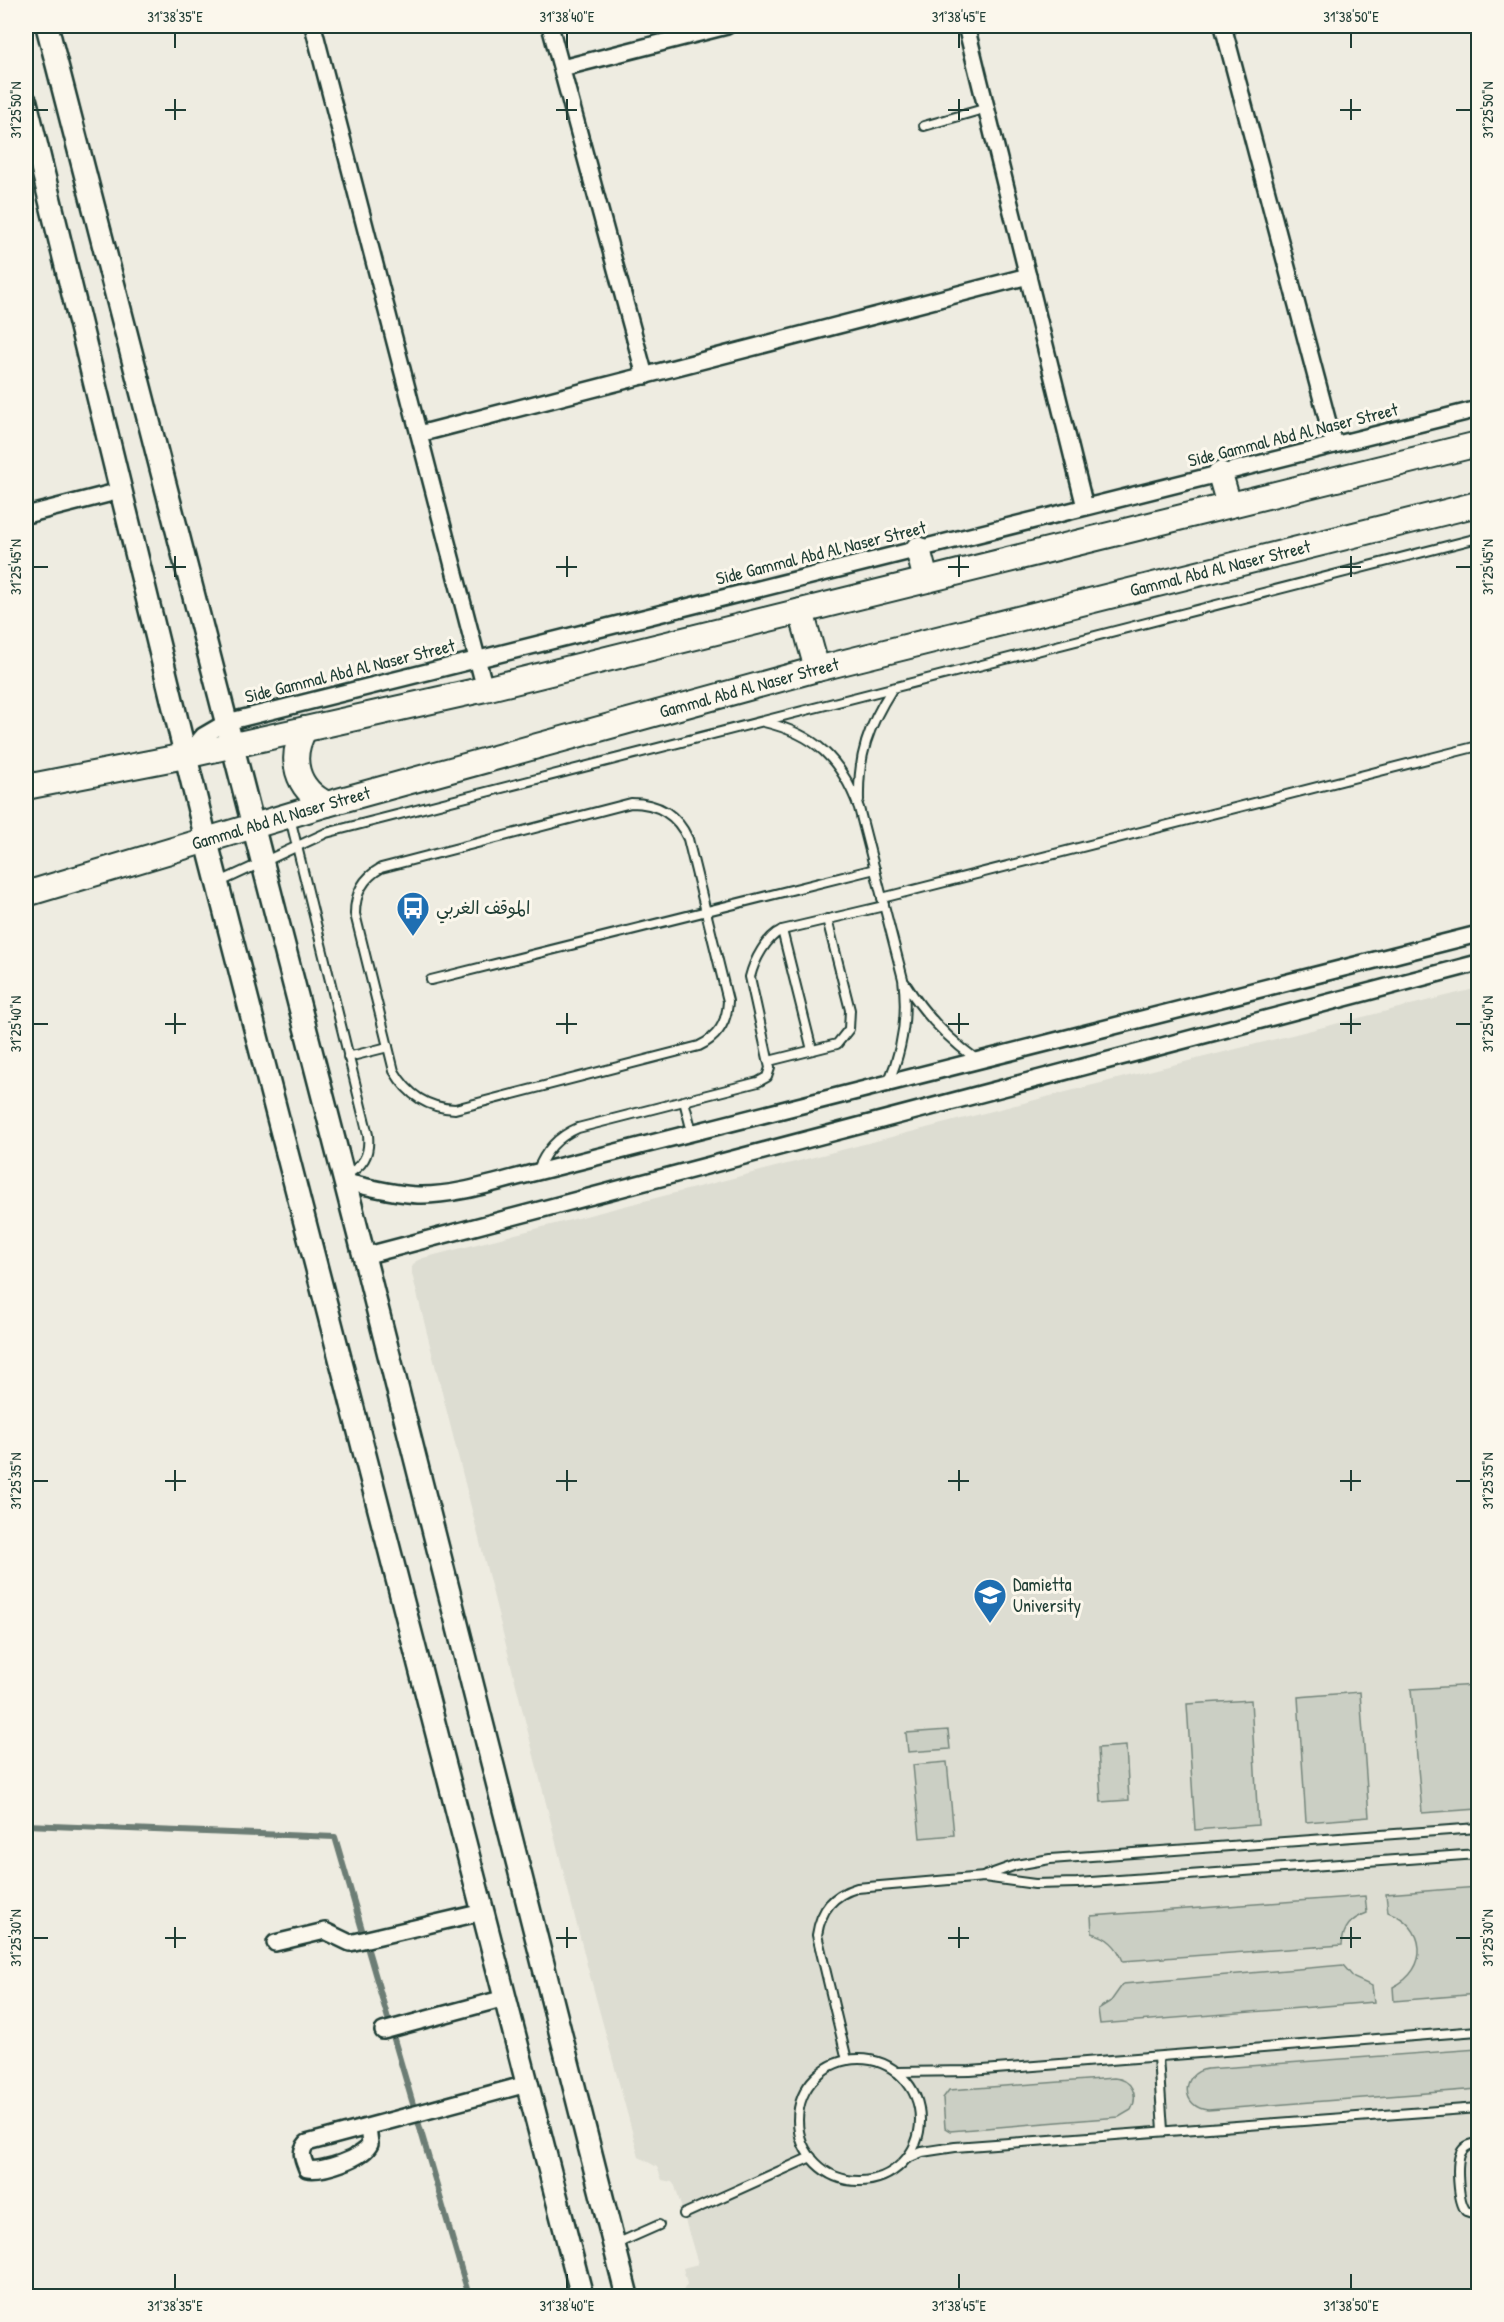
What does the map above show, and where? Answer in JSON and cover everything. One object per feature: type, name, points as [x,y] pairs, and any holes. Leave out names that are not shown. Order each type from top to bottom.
[{"type":"main road","points":[[47,26],[254,825],[627,2296]]},
{"type":"main road","points":[[26,102],[206,839],[582,2296]]},
{"type":"main road","points":[[26,787],[185,756],[485,689],[1479,444]]},
{"type":"main road","points":[[1220,474],[1229,505]]},
{"type":"main road","name":"Gammal Abd Al Naser Street","points":[[26,894],[327,804],[817,669],[1479,504]]},
{"type":"main road","points":[[918,549],[926,580]]},
{"type":"main road","points":[[801,611],[817,669]]},
{"type":"main road","points":[[305,729],[297,747],[296,767],[299,777],[310,794],[327,804]]},
{"type":"street","points":[[313,26],[485,689]]},
{"type":"street","points":[[550,26],[645,376]]},
{"type":"street","points":[[562,68],[727,26]]},
{"type":"street","points":[[966,26],[1085,507]]},
{"type":"street","points":[[1222,26],[1334,445]]},
{"type":"street","points":[[419,435],[1028,276]]},
{"type":"street","name":"Side Gammal Abd Al Naser Street","points":[[185,756],[203,736],[226,722],[1479,409]]},
{"type":"street","points":[[26,515],[120,491]]},
{"type":"street","points":[[344,1179],[396,1192],[418,1195],[443,1194],[1479,934]]},
{"type":"street","points":[[364,1256],[1479,963]]},
{"type":"street","points":[[275,1943],[325,1931],[350,1943],[483,1912]]},
{"type":"street","points":[[383,2031],[505,1998]]},
{"type":"street","points":[[368,2127],[527,2084]]},
{"type":"lane","points":[[924,126],[987,108]]},
{"type":"lane","points":[[219,883],[326,833],[1479,538]]},
{"type":"lane","points":[[859,808],[858,776],[864,745],[875,716],[892,689]]},
{"type":"lane","points":[[762,721],[806,736],[824,750],[839,767],[851,786],[859,808],[903,979],[905,997],[904,1032],[896,1066],[888,1083]]},
{"type":"lane","points":[[537,1172],[546,1153],[554,1143],[570,1132],[763,1080],[769,1073],[769,1061],[750,977],[752,969],[770,939],[782,930],[1479,746]]},
{"type":"lane","points":[[642,803],[673,816],[684,831],[706,911],[728,1001],[725,1020],[715,1036],[699,1046],[455,1109],[434,1107],[415,1097],[406,1090],[394,1071],[355,914],[357,892],[368,877],[381,868],[620,805],[642,803]]},
{"type":"lane","points":[[289,815],[369,1145],[363,1163],[344,1179]]},
{"type":"lane","points":[[431,980],[875,869]]},
{"type":"lane","points":[[769,1061],[837,1044],[844,1037],[851,1019],[827,919]]},
{"type":"lane","points":[[782,930],[812,1050]]},
{"type":"lane","points":[[903,979],[928,1016],[959,1047],[977,1060]]},
{"type":"lane","points":[[348,1057],[388,1047]]},
{"type":"lane","points":[[684,1101],[692,1132]]},
{"type":"lane","points":[[984,1877],[1016,1865],[1050,1859],[1479,1828]]},
{"type":"lane","points":[[848,2060],[817,1935],[824,1909],[844,1892],[857,1888],[984,1877],[1035,1884],[1077,1883],[1479,1854]]},
{"type":"lane","points":[[897,2072],[948,2072],[1479,2031]]},
{"type":"lane","points":[[1158,2057],[1163,2130]]},
{"type":"lane","points":[[908,2158],[919,2137],[921,2113],[913,2090],[897,2072],[873,2060],[848,2060],[825,2070],[811,2083],[802,2098],[799,2111],[800,2135],[811,2157],[819,2166],[835,2176],[853,2181],[865,2181],[889,2174],[908,2158],[922,2152],[946,2148],[1479,2108]]},
{"type":"lane","points":[[1479,2143],[1472,2144],[1462,2151],[1458,2164],[1462,2207],[1471,2214],[1479,2215]]},
{"type":"lane","points":[[684,2214],[811,2157]]},
{"type":"lane","points":[[614,2245],[659,2225]]},
{"type":"shaded area","name":"Damietta University","points":[[1478,988],[1478,2296],[680,2296],[687,2284],[683,2268],[698,2264],[675,2186],[672,2182],[662,2180],[657,2167],[639,2157],[587,1965],[412,1267],[416,1261],[423,1258]]},
{"type":"shaded area","points":[[1476,1685],[1478,1809],[1422,1813],[1411,1689]]},
{"type":"shaded area","points":[[1360,1692],[1369,1817],[1306,1822],[1298,1697]]},
{"type":"shaded area","points":[[1251,1700],[1258,1825],[1195,1830],[1187,1704]]},
{"type":"shaded area","points":[[948,1730],[950,1749],[908,1752],[906,1733]]},
{"type":"shaded area","points":[[1126,1746],[1129,1800],[1101,1802],[1098,1748]]},
{"type":"shaded area","points":[[947,1762],[954,1835],[920,1838],[913,1765]]},
{"type":"shaded area","points":[[1478,1887],[1478,1994],[1394,2001],[1393,1987],[1413,1970],[1418,1959],[1419,1948],[1410,1927],[1388,1912],[1386,1894]]},
{"type":"shaded area","points":[[1365,1896],[1367,1913],[1349,1924],[1344,1933],[1342,1945],[1123,1961],[1111,1943],[1092,1933],[1091,1916]]},
{"type":"shaded area","points":[[1343,1965],[1354,1978],[1372,1986],[1374,2002],[1100,2024],[1098,2009],[1111,2001],[1123,1984]]},
{"type":"shaded area","points":[[1478,2049],[1478,2089],[1208,2110],[1199,2108],[1193,2103],[1187,2090],[1192,2077],[1207,2069]]},
{"type":"shaded area","points":[[1114,2078],[1125,2081],[1134,2094],[1131,2110],[1119,2117],[950,2131],[945,2128],[943,2098],[949,2090]]},
{"type":"waterway","points":[[26,1825],[335,1837],[469,2296]]},
{"type":"place","name":"الموقف الغربي","points":[[413,937]]},
{"type":"place","name":"Damietta University","points":[[990,1624]]}]
